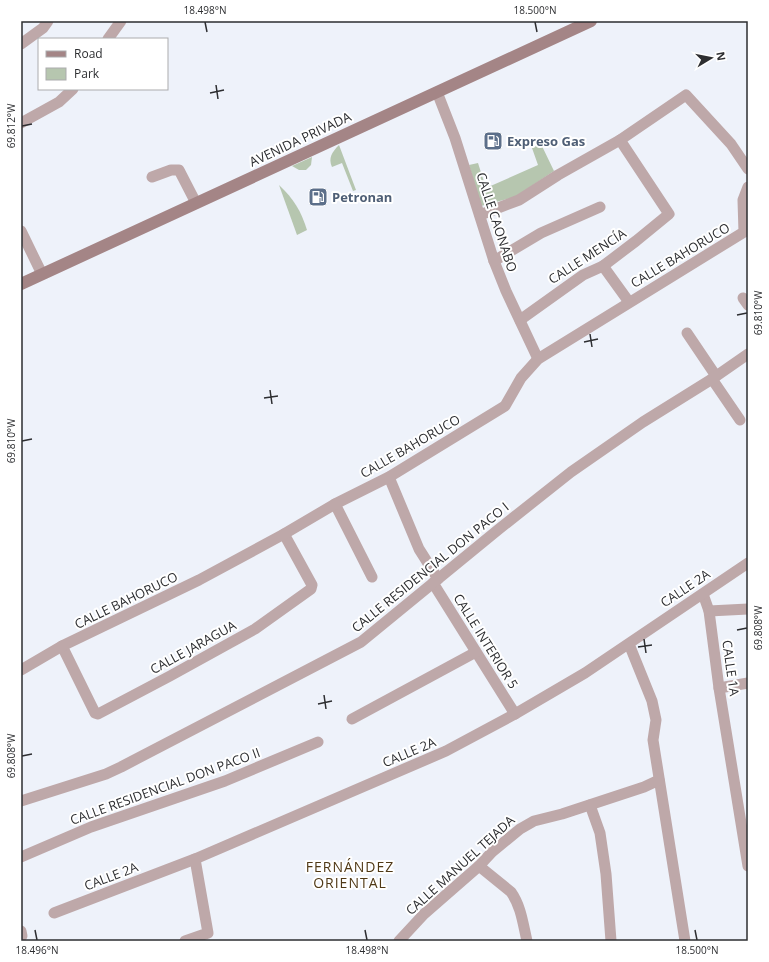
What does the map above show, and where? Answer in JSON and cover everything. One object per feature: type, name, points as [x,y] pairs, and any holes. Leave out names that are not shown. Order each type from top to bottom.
[{"type":"main road","name":"AVENIDA PRIVADA","points":[[21,284],[591,21]]},
{"type":"street","points":[[21,44],[43,28],[48,21]]},
{"type":"street","points":[[109,38],[121,21]]},
{"type":"street","points":[[21,123],[59,102],[72,90]]},
{"type":"street","name":"CALLE CAONABO","points":[[437,92],[455,138],[494,261],[506,291],[538,359]]},
{"type":"street","points":[[480,215],[518,200],[558,175],[620,140],[686,95],[731,144],[748,169]]},
{"type":"street","name":"CALLE MENCÍA","points":[[520,320],[577,278],[602,266],[669,214],[620,140]]},
{"type":"street","points":[[152,177],[171,170],[179,170],[196,203]]},
{"type":"street","name":"CALLE BAHORUCO","points":[[21,670],[62,646],[199,580],[284,534],[335,504],[389,477],[505,406],[521,378],[538,359],[629,302],[746,232],[743,200],[748,187]]},
{"type":"street","points":[[494,261],[541,233],[600,207]]},
{"type":"street","points":[[21,231],[42,274]]},
{"type":"street","points":[[602,266],[629,302]]},
{"type":"street","points":[[687,333],[740,420]]},
{"type":"street","name":"CALLE RESIDENCIAL DON PACO I","points":[[21,801],[106,774],[121,767],[361,642],[571,472],[643,422],[714,378],[748,354]]},
{"type":"street","name":"CALLE INTERIOR 5","points":[[389,477],[418,548],[476,652],[515,714]]},
{"type":"street","points":[[335,504],[372,577]]},
{"type":"street","name":"CALLE JARAGUA","points":[[62,646],[94,712],[98,714],[255,629],[310,589],[312,585],[284,534]]},
{"type":"street","name":"CALLE 2A","points":[[54,913],[195,860],[446,751],[515,714],[585,672],[748,563]]},
{"type":"street","name":"CALLE 1A","points":[[702,594],[709,611],[719,688],[748,866]]},
{"type":"street","points":[[709,611],[748,609]]},
{"type":"street","points":[[629,644],[656,720],[653,740],[685,941]]},
{"type":"street","points":[[352,719],[476,652]]},
{"type":"street","points":[[719,688],[748,683]]},
{"type":"street","name":"CALLE RESIDENCIAL DON PACO II","points":[[21,858],[91,827],[226,781],[318,742]]},
{"type":"street","name":"CALLE MANUEL TEJADA","points":[[399,941],[424,914],[479,866],[492,852],[526,825],[540,819],[562,814],[644,787],[659,780]]},
{"type":"street","points":[[590,805],[600,833],[612,941]]},
{"type":"street","points":[[185,941],[208,933],[195,860]]},
{"type":"street","points":[[479,866],[515,897],[522,918],[527,941]]},
{"type":"green space","points":[[541,144],[554,171],[515,197],[481,206],[469,165],[478,163],[486,188],[538,165],[532,148]]},
{"type":"green space","points":[[339,145],[356,190],[353,191],[342,163],[332,167],[330,161],[331,155]]},
{"type":"green space","points":[[312,157],[311,165],[306,170],[299,170],[292,166]]},
{"type":"green space","points":[[279,185],[293,200],[305,223],[307,230],[297,235]]},
{"type":"place","name":"Expreso Gas","points":[[493,141]]},
{"type":"place","name":"Petronan","points":[[318,197]]},
{"type":"district","name":"FERNÁNDEZ ORIENTAL","points":[[350,876]]}]
